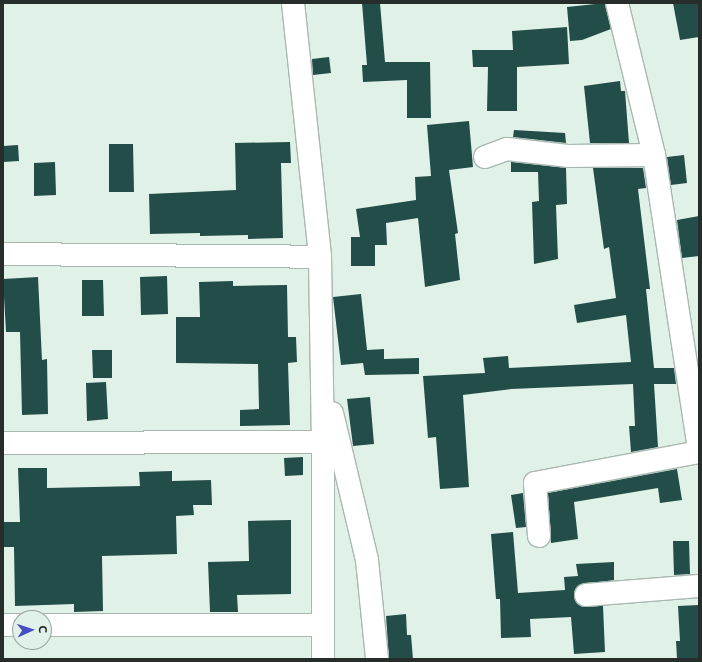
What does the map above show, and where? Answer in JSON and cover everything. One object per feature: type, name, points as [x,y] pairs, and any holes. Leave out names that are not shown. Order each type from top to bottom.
[{"type":"street","points":[[292,3],[320,257],[323,442],[322,659]]},
{"type":"street","points":[[617,3],[654,155],[699,449]]},
{"type":"street","points":[[485,157],[507,149],[568,156],[654,155]]},
{"type":"street","points":[[3,254],[320,257]]},
{"type":"street","points":[[322,369],[367,560],[378,659]]},
{"type":"street","points":[[3,443],[323,442]]},
{"type":"street","points":[[539,536],[535,483],[699,452]]},
{"type":"street","points":[[586,595],[699,586]]},
{"type":"street","points":[[52,625],[322,625]]},
{"type":"building","points":[[362,3],[380,3],[385,62],[430,62],[431,118],[407,118],[407,80],[363,82],[362,65],[367,65]]},
{"type":"building","points":[[605,3],[611,29],[582,40],[570,41],[567,7]]},
{"type":"building","points":[[673,3],[699,3],[699,37],[680,40]]},
{"type":"building","points":[[567,27],[569,64],[517,67],[517,111],[487,111],[488,67],[473,67],[472,50],[513,50],[512,31]]},
{"type":"building","points":[[329,57],[331,73],[313,75],[312,59]]},
{"type":"building","points":[[620,81],[621,91],[625,91],[629,143],[590,143],[584,86]]},
{"type":"building","points":[[469,121],[473,167],[449,170],[458,233],[455,234],[460,280],[425,287],[418,218],[386,223],[387,245],[375,245],[375,266],[351,266],[351,237],[360,237],[356,209],[416,200],[415,177],[431,176],[427,125]]},
{"type":"building","points":[[514,130],[565,133],[566,143],[513,137]]},
{"type":"building","points":[[290,142],[291,163],[281,163],[283,238],[248,239],[248,235],[200,236],[200,233],[150,234],[149,194],[236,190],[235,143]]},
{"type":"building","points":[[109,144],[133,144],[134,192],[109,192]]},
{"type":"building","points":[[18,145],[19,161],[3,162],[3,146]]},
{"type":"building","points":[[684,155],[687,183],[671,185],[667,157]]},
{"type":"building","points":[[55,162],[56,195],[34,196],[34,163]]},
{"type":"building","points":[[511,162],[566,168],[567,204],[556,205],[558,259],[534,264],[532,202],[539,201],[538,172],[511,172]]},
{"type":"building","points":[[593,168],[643,168],[646,188],[638,189],[650,289],[646,289],[654,368],[674,368],[676,384],[654,384],[658,447],[631,452],[629,426],[635,426],[633,384],[511,389],[463,395],[469,487],[440,489],[436,437],[428,438],[423,376],[485,373],[483,358],[508,356],[509,368],[631,362],[626,315],[577,323],[574,305],[616,298],[609,247],[604,249]]},
{"type":"building","points":[[699,216],[699,256],[682,258],[677,220]]},
{"type":"building","points":[[167,276],[168,314],[141,315],[140,277]]},
{"type":"building","points":[[38,277],[42,360],[47,359],[48,414],[22,415],[20,332],[6,332],[3,279]]},
{"type":"building","points":[[82,280],[103,280],[104,316],[82,316]]},
{"type":"building","points":[[233,281],[233,286],[287,285],[288,337],[296,337],[297,362],[288,363],[290,425],[240,426],[240,410],[259,409],[258,364],[176,363],[176,317],[200,317],[199,282]]},
{"type":"building","points":[[361,294],[367,350],[384,349],[384,359],[419,358],[419,374],[365,375],[363,363],[341,365],[333,297]]},
{"type":"building","points":[[92,350],[112,350],[112,378],[93,378]]},
{"type":"building","points":[[106,382],[108,419],[87,421],[86,383]]},
{"type":"building","points":[[370,397],[374,444],[353,446],[347,399]]},
{"type":"building","points":[[303,457],[303,475],[285,476],[284,458]]},
{"type":"building","points":[[18,468],[47,468],[47,488],[140,486],[139,472],[172,471],[172,481],[211,480],[212,505],[193,505],[194,515],[176,516],[177,554],[102,556],[103,611],[74,612],[74,604],[15,606],[14,547],[3,547],[3,522],[20,522]]},
{"type":"building","points":[[677,469],[682,500],[660,503],[658,488],[574,502],[578,539],[551,543],[548,493]]},
{"type":"building","points":[[523,493],[526,527],[516,528],[511,495]]},
{"type":"building","points":[[291,520],[291,594],[237,595],[238,612],[210,612],[208,562],[249,561],[248,521]]},
{"type":"building","points":[[513,532],[518,593],[565,590],[564,577],[578,576],[576,564],[614,562],[614,580],[579,585],[574,596],[581,606],[603,606],[605,652],[574,654],[571,617],[530,619],[531,637],[501,638],[500,599],[496,599],[491,534]]},
{"type":"building","points":[[673,541],[689,541],[690,574],[674,575]]},
{"type":"building","points":[[699,605],[699,659],[677,659],[676,641],[680,641],[678,606]]},
{"type":"building","points":[[406,614],[407,635],[411,635],[413,659],[389,659],[386,616]]}]
